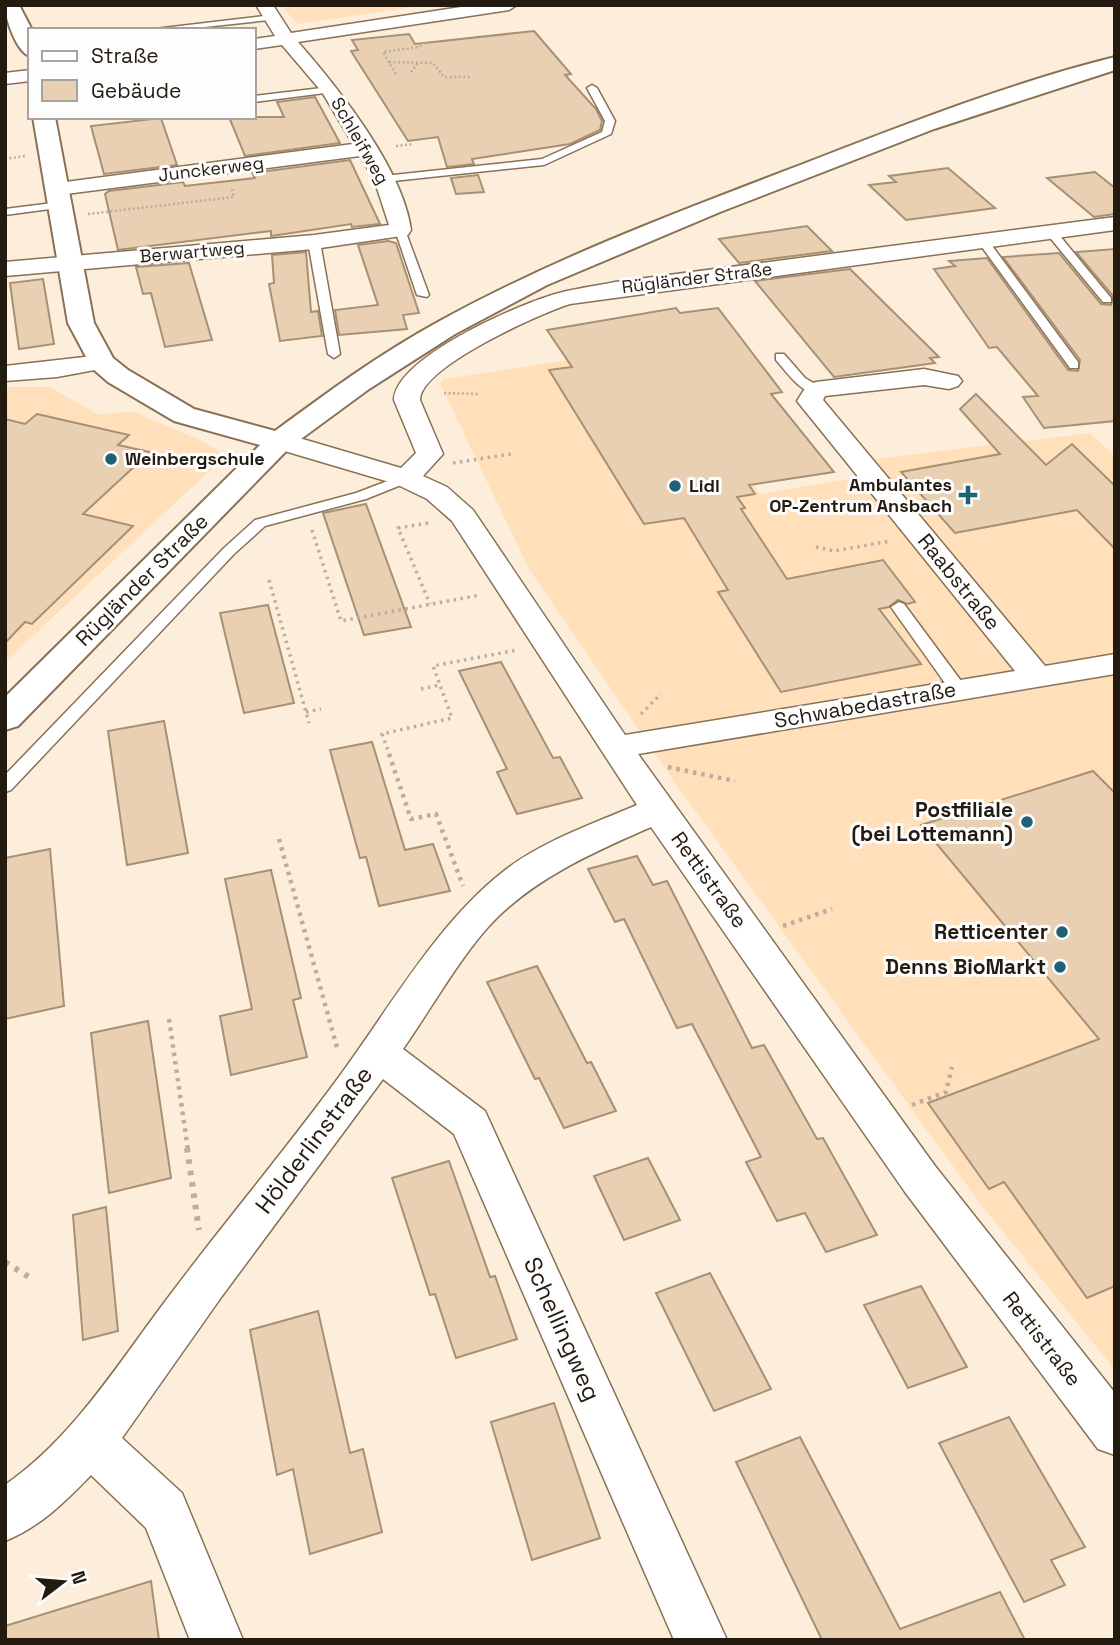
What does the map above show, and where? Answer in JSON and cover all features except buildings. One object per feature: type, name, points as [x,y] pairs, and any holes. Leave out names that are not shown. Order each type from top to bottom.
[{"type":"main road","points":[[10,5],[28,44]]},
{"type":"main road","name":"Rügländer Straße","points":[[5,718],[280,441],[359,383],[435,335],[538,280],[723,202],[926,124],[1115,63]]},
{"type":"main road","points":[[44,119],[81,323],[102,362],[118,376],[184,415],[280,441]]},
{"type":"street","points":[[256,44],[509,5]]},
{"type":"street","name":"Schleifweg","points":[[266,11],[330,90],[384,179],[398,214],[400,230]]},
{"type":"street","points":[[5,79],[28,75]]},
{"type":"street","name":"Junckerweg","points":[[60,204],[226,167],[364,149]]},
{"type":"street","name":"Rügländer Straße","points":[[406,478],[430,454],[406,401],[415,379],[463,345],[511,320],[557,301],[615,289],[1115,223]]},
{"type":"street","name":"Berwartweg","points":[[5,269],[314,242],[400,230]]},
{"type":"street","points":[[5,374],[57,370],[102,362]]},
{"type":"street","points":[[816,390],[924,377],[950,381]]},
{"type":"street","name":"Raabstraße","points":[[816,390],[810,401],[1036,676]]},
{"type":"street","name":"Rettistraße","points":[[280,441],[406,478],[437,493],[463,516],[514,589],[548,644],[627,745],[658,810],[920,1179],[1105,1404]]},
{"type":"street","name":"Schwabedastraße","points":[[627,745],[1115,664]]},
{"type":"street","name":"Hölderlinstraße","points":[[5,1516],[44,1488],[91,1441],[206,1282],[349,1094],[475,918],[519,878],[590,839],[658,810]]},
{"type":"street","name":"Schellingweg","points":[[379,1053],[470,1123],[701,1640]]},
{"type":"street","points":[[91,1441],[164,1511],[217,1640]]},
{"type":"lane","points":[[162,28],[266,11]]},
{"type":"lane","points":[[384,179],[544,162],[582,147],[606,134],[610,121],[592,88]]},
{"type":"lane","points":[[256,106],[330,90]]},
{"type":"lane","points":[[5,212],[60,204]]},
{"type":"lane","name":"Schleifweg","points":[[400,230],[422,295]]},
{"type":"lane","points":[[1051,232],[1108,300]]},
{"type":"lane","points":[[983,240],[1074,365]]},
{"type":"lane","points":[[314,242],[334,354]]},
{"type":"lane","points":[[780,357],[801,381],[816,390]]},
{"type":"lane","points":[[5,786],[260,523],[361,496],[406,478]]},
{"type":"lane","points":[[900,607],[958,689]]},
{"type":"path","points":[[396,74],[383,52],[419,47],[434,35]]},
{"type":"path","points":[[389,62],[433,63],[444,78],[471,77]]},
{"type":"path","points":[[411,72],[418,63]]},
{"type":"path","points":[[60,204],[234,197],[226,167]]},
{"type":"path","points":[[441,392],[478,394]]},
{"type":"path","points":[[443,464],[511,454]]},
{"type":"path","points":[[306,510],[341,621],[514,589]]},
{"type":"path","points":[[430,604],[398,528],[463,516]]},
{"type":"path","points":[[816,547],[834,551],[920,535]]},
{"type":"path","points":[[269,580],[309,723]]},
{"type":"path","points":[[475,918],[436,814],[411,819],[382,734],[452,718],[433,666],[548,644]]},
{"type":"path","points":[[421,689],[440,685]]},
{"type":"path","points":[[306,712],[321,709]]},
{"type":"path","points":[[627,745],[669,768],[735,781]]},
{"type":"path","points":[[279,839],[349,1094]]},
{"type":"path","points":[[750,937],[832,909]]},
{"type":"path","points":[[169,1019],[206,1282]]},
{"type":"path","points":[[915,1104],[946,1092],[951,1068]]},
{"type":"path","points":[[5,1262],[29,1277]]},
{"type":"shaded area","points":[[281,5],[428,5],[297,24]]},
{"type":"shaded area","points":[[654,347],[760,494],[859,477],[849,462],[1090,433],[1115,456],[1115,1370],[979,1202],[677,786],[529,569],[440,384],[444,379]]},
{"type":"shaded area","points":[[5,387],[50,387],[99,415],[132,411],[200,440],[217,450],[220,461],[5,662]]},
{"type":"place","name":"Weinbergschule","points":[[111,459]]},
{"type":"place","name":"Lidl","points":[[675,486]]},
{"type":"place","name":"Ambulantes OP-Zentrum Ansbach","points":[[968,495]]},
{"type":"place","name":"Postfiliale (bei Lottemann)","points":[[1027,822]]},
{"type":"place","name":"Retticenter","points":[[1062,932]]},
{"type":"place","name":"Denns BioMarkt","points":[[1060,967]]}]
